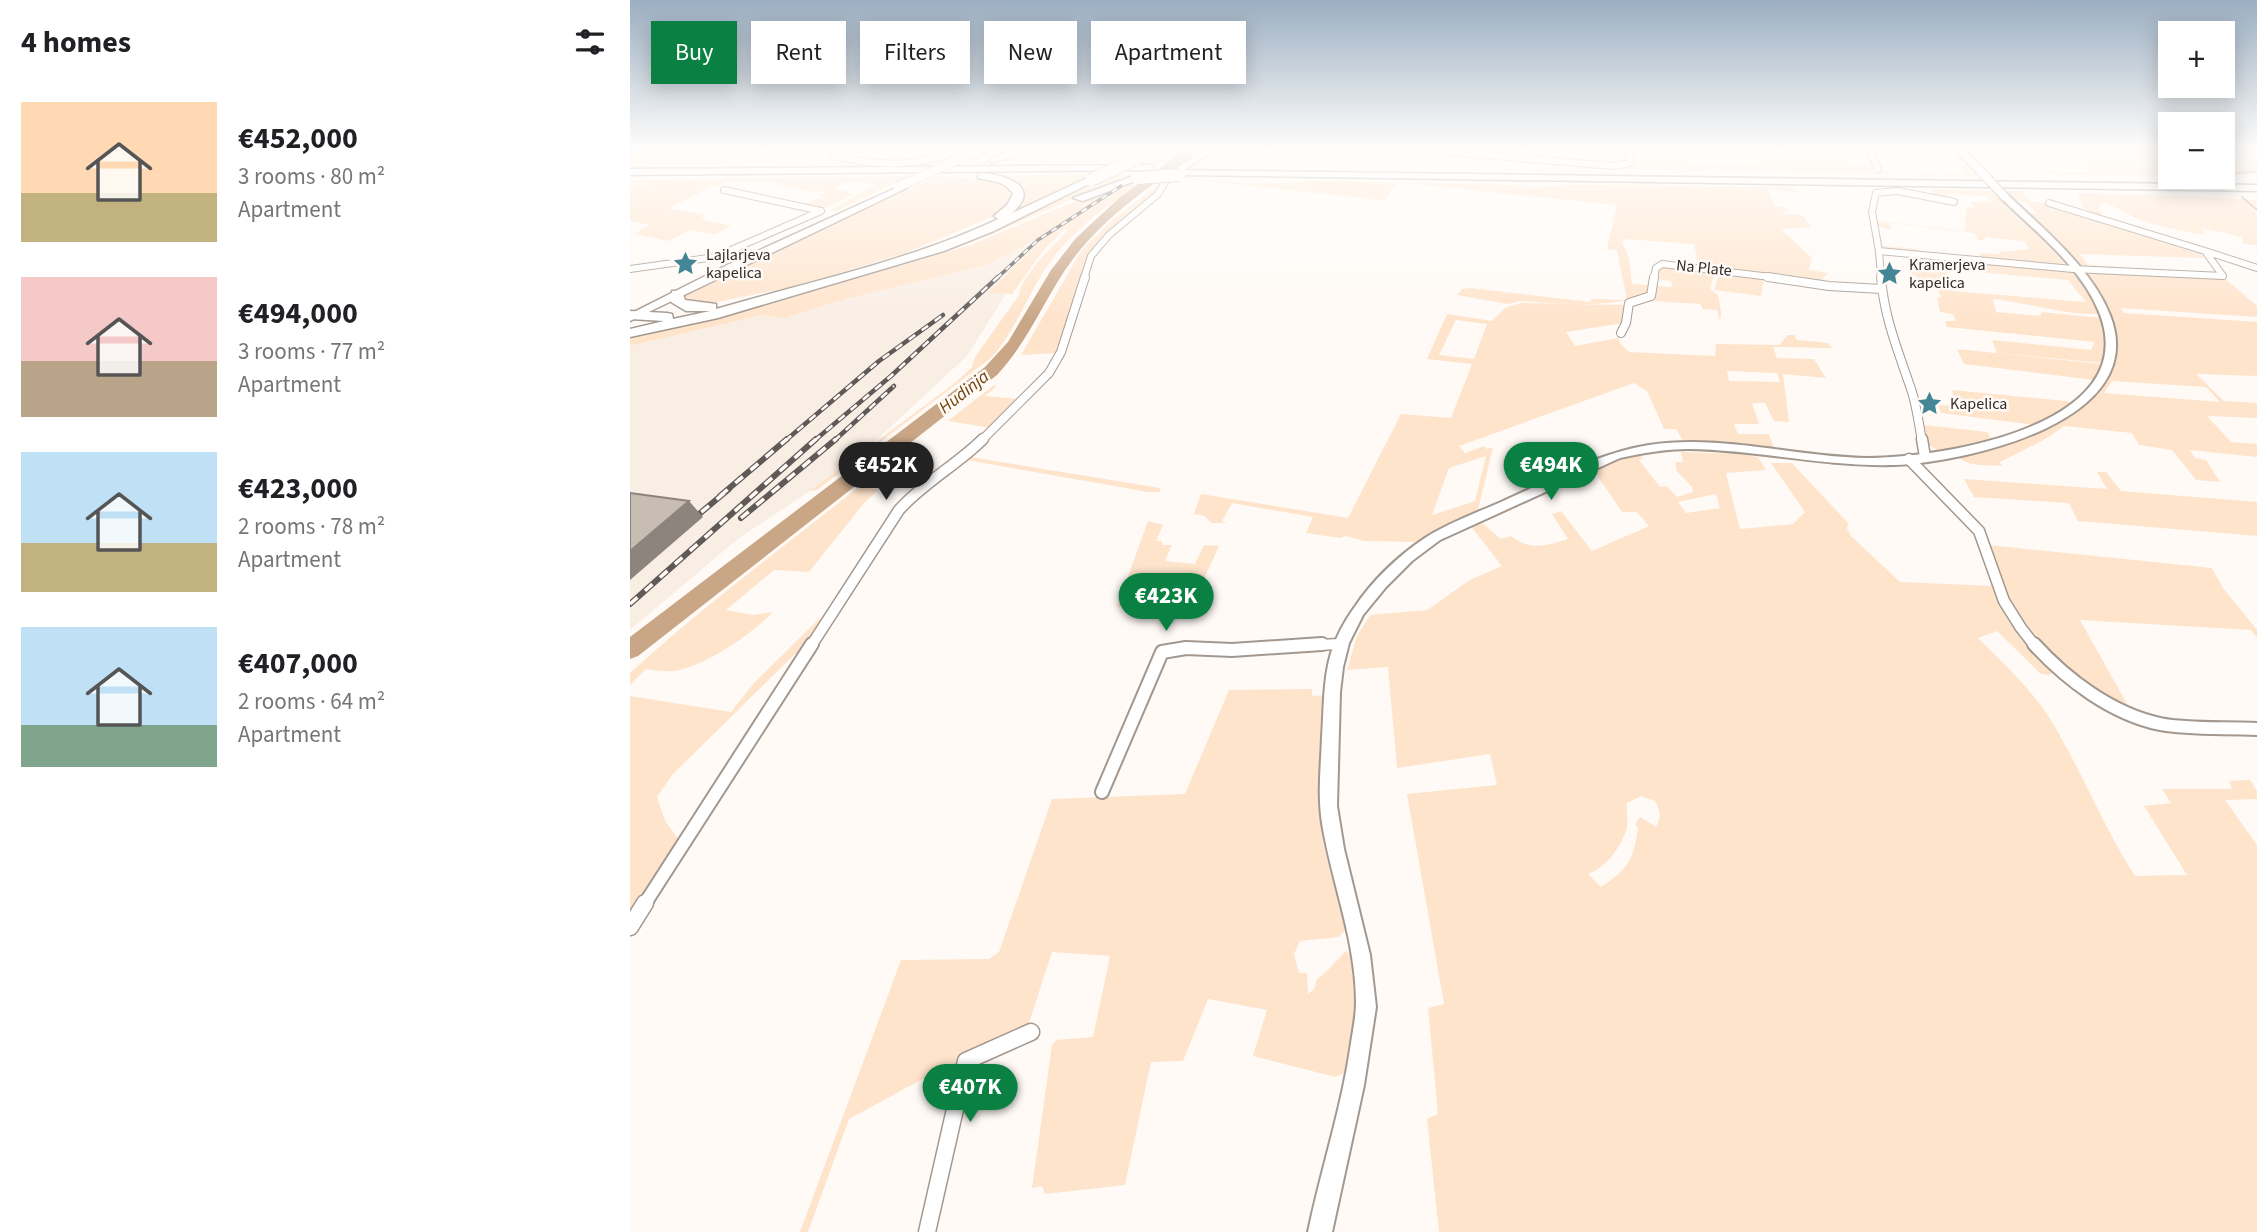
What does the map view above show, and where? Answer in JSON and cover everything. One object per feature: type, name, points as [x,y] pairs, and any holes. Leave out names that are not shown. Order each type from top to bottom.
[{"type":"highway","points":[[895,262],[908,253],[998,217],[1014,206]]},
{"type":"highway","points":[[630,333],[732,309],[879,267],[990,228],[1035,206]]},
{"type":"highway","points":[[879,267],[895,265],[982,239],[1059,206]]},
{"type":"highway","points":[[677,294],[681,305],[700,308],[799,290]]},
{"type":"highway","points":[[631,317],[673,317],[732,309]]},
{"type":"highway","points":[[631,317],[668,324]]},
{"type":"main road","points":[[631,317],[722,265],[856,206]]},
{"type":"main road","points":[[631,317],[860,206]]},
{"type":"street","points":[[630,269],[715,257],[821,211],[800,206]]},
{"type":"street","points":[[630,927],[899,510],[916,491],[968,454],[1049,373],[1061,352],[1091,256],[1109,235],[1143,206]]},
{"type":"street","points":[[1873,206],[1881,289],[1894,344],[1913,395],[1925,457]]},
{"type":"street","points":[[1320,1232],[1326,1196],[1358,1073],[1366,1001],[1354,918],[1331,826],[1328,799],[1332,695],[1341,644],[1354,621],[1383,582],[1411,554],[1428,542],[1461,523],[1617,455],[1686,447],[1758,450],[1854,460],[1909,459],[1990,445],[2027,433],[2067,414],[2095,388],[2110,360],[2112,345],[2109,324],[2099,302],[2073,269],[2014,206]]},
{"type":"street","points":[[2060,206],[2257,268]]},
{"type":"street","points":[[1879,251],[2073,269],[2223,276],[2205,251]]},
{"type":"street","name":"Na Plate","points":[[1621,333],[1626,323],[1629,303],[1651,296],[1656,268],[1662,264],[1718,269],[1829,286],[1881,289]]},
{"type":"street","points":[[1909,459],[1979,531],[1986,544],[1998,587],[2016,622],[2036,645],[2083,687],[2125,712],[2151,721],[2257,729]]},
{"type":"street","points":[[1102,792],[1162,652],[1172,649],[1235,650],[1301,644],[1341,644]]},
{"type":"street","points":[[927,1232],[966,1061],[1031,1032]]},
{"type":"shaded area","points":[[630,206],[672,206],[669,208],[705,215],[702,217],[706,221],[732,226],[715,234],[689,230],[668,241],[634,234],[650,225],[630,221]]},
{"type":"shaded area","points":[[837,206],[846,206],[836,211],[831,210]]},
{"type":"shaded area","points":[[872,206],[1007,206],[994,216],[905,253],[797,286],[702,305],[684,300],[686,295]]},
{"type":"shaded area","points":[[1016,206],[1029,206],[1008,217]]},
{"type":"shaded area","points":[[1040,206],[1055,206],[992,234],[964,242]]},
{"type":"shaded area","points":[[1063,206],[1087,206],[1036,240],[986,265],[850,298],[784,318],[762,315],[630,346],[630,334],[729,315],[971,245]]},
{"type":"shaded area","points":[[1092,206],[1107,206],[1073,236],[1053,258],[1009,334],[991,358],[817,490],[810,491],[955,383],[972,367],[975,357],[1019,295],[1031,270],[1068,230],[1065,229],[1043,251],[1012,294],[988,293],[1043,239]]},
{"type":"shaded area","points":[[1130,206],[1142,206],[1091,254],[1057,353],[1021,355],[1081,251]]},
{"type":"shaded area","points":[[1617,206],[1786,207],[1788,211],[1782,211],[1785,214],[1802,215],[1811,227],[1781,229],[1812,258],[1809,270],[1828,273],[1821,281],[1699,266],[1694,244],[1626,239],[1622,242],[1629,258],[1632,284],[1651,285],[1649,295],[1633,299],[1617,302],[1569,304],[1521,301],[1508,304],[1457,295],[1462,289],[1471,288],[1590,302],[1592,299],[1627,300],[1617,250],[1607,249]]},
{"type":"shaded area","points":[[2010,206],[2064,263],[2058,266],[1938,255],[1980,258],[1980,253],[2000,254],[1999,252],[2029,249],[2024,241],[1985,237],[1985,240],[1978,240],[1975,233],[1890,223],[1891,230],[1879,227],[1877,221],[1965,231],[1966,207]]},
{"type":"shaded area","points":[[2030,206],[2057,206],[2195,249],[2205,258],[2080,254],[2088,265],[2217,274],[2079,267],[2028,215],[2037,214]]},
{"type":"shaded area","points":[[2100,206],[2098,210],[2102,212],[2101,218],[2084,208]]},
{"type":"shaded area","points":[[2115,206],[2257,206],[2250,207],[2257,214],[2257,245],[2243,244],[2243,237],[2202,228],[2205,235],[2136,218]]},
{"type":"shaded area","points":[[1026,245],[1035,246],[989,292],[1006,294],[967,356],[868,448],[815,488],[739,538],[630,630],[630,346],[762,315],[784,318],[850,298],[986,265]]},
{"type":"shaded area","points":[[1881,246],[1918,249],[1919,253],[1882,249]]},
{"type":"shaded area","points":[[1933,257],[2071,271],[2092,296],[2100,314],[2073,313],[1993,299],[1996,312],[2040,316],[2042,312],[2102,318],[2106,349],[2102,363],[1997,353],[1992,340],[2091,350],[2095,342],[1947,327],[1945,321],[1956,321],[1953,314],[1940,312],[1937,298],[1941,297],[1937,289],[1909,286],[1909,282],[1946,286],[1919,282],[1916,276],[1913,276],[1909,265],[1938,267]],"holes":[[[1945,269],[2068,280],[2086,302],[1954,291]]]},
{"type":"shaded area","points":[[1660,267],[1715,271],[1710,289],[1718,295],[1720,321],[1717,310],[1703,309],[1700,304],[1652,301],[1656,286],[1672,287],[1671,281],[1657,279]]},
{"type":"shaded area","points":[[1720,271],[1764,277],[1761,296],[1714,290]]},
{"type":"shaded area","points":[[2088,272],[2223,277],[2257,306],[2257,317],[2121,308],[2124,313],[2257,322],[2257,376],[2196,374],[2224,401],[2257,403],[2257,418],[2207,416],[2231,442],[2257,444],[2257,457],[2190,450],[2195,458],[2206,460],[2220,482],[2196,480],[2172,450],[2139,445],[2132,433],[2064,426],[2049,437],[2000,462],[2002,466],[1972,464],[1958,456],[2015,442],[2045,430],[2073,414],[2096,395],[2112,372],[2118,344],[2111,312],[2087,276]],"holes":[[[2112,381],[2206,387],[2220,402],[2104,393]]]},
{"type":"shaded area","points":[[1521,303],[1624,305],[1623,323],[1566,332],[1575,346],[1619,338],[1619,342],[1629,352],[1715,356],[1716,344],[1780,345],[1787,335],[1794,335],[1797,340],[1828,343],[1832,348],[1773,347],[1777,358],[1814,359],[1826,378],[1783,374],[1789,422],[1774,421],[1765,403],[1752,403],[1759,424],[1734,424],[1738,434],[1769,434],[1774,448],[1685,444],[1676,429],[1664,429],[1647,391],[1634,383],[1459,446],[1465,453],[1484,446],[1487,449],[1493,447],[1478,510],[1443,526],[1418,542],[1364,541],[1346,536],[1340,538],[1306,533],[1313,517],[1232,503],[1222,521],[1227,523],[1211,523],[1205,516],[1194,514],[1201,494],[1348,518],[1401,414],[1451,418],[1472,364],[1427,359],[1447,314],[1492,321],[1505,308]],"holes":[[[1456,320],[1487,324],[1474,359],[1439,355]],[[1727,371],[1777,373],[1780,382],[1729,381]],[[1486,456],[1475,501],[1432,515],[1449,468]]]},
{"type":"shaded area","points":[[1957,349],[2101,364],[2094,380],[1964,364]]},
{"type":"shaded area","points":[[994,385],[997,386],[985,396],[1018,399],[992,428],[948,421]]},
{"type":"shaded area","points":[[1952,390],[2072,403],[2037,425],[1941,413],[1938,405],[1957,406]]},
{"type":"shaded area","points":[[1924,425],[1987,432],[1992,440],[1938,450],[1928,445]]},
{"type":"shaded area","points":[[1681,452],[1758,457],[1766,470],[1726,473],[1740,529],[1793,524],[1805,512],[1771,463],[1792,463],[1848,523],[1847,529],[1851,536],[1900,582],[1994,586],[2004,608],[2054,671],[2049,675],[2041,674],[1997,631],[1978,638],[2023,684],[2047,714],[2135,876],[2187,875],[2144,806],[2171,803],[2162,789],[2232,789],[2229,781],[2250,780],[2257,791],[2257,799],[2225,800],[2257,845],[2257,1232],[1439,1232],[1427,1119],[1438,1114],[1428,1008],[1444,1004],[1407,794],[1497,785],[1490,754],[1397,768],[1388,667],[1347,670],[1357,636],[1370,615],[1427,610],[1470,580],[1502,566],[1469,524],[1480,521],[1501,539],[1511,536],[1525,544],[1545,545],[1568,539],[1552,514],[1561,511],[1592,551],[1649,526],[1637,512],[1622,512],[1597,475],[1597,468],[1640,454],[1643,458],[1639,460],[1660,487],[1667,486],[1677,497],[1693,492],[1692,487],[1676,470],[1676,462],[1683,462]],"holes":[[[1716,494],[1720,508],[1686,513],[1678,502]],[[1641,796],[1655,801],[1660,814],[1658,823],[1656,827],[1640,817],[1635,824],[1638,828],[1628,863],[1601,887],[1588,874],[1601,867],[1616,851],[1627,828],[1627,803]]]},
{"type":"shaded area","points":[[970,457],[1160,488],[1160,492],[967,460]]},
{"type":"shaded area","points":[[2097,472],[2106,472],[2121,491],[2257,502],[2257,536],[2078,521],[2069,503],[1974,497],[1964,479],[2107,489]]},
{"type":"shaded area","points":[[860,486],[878,490],[865,502],[809,572],[774,570],[726,610],[753,615],[773,612],[763,621],[727,648],[700,663],[674,671],[646,669],[630,685],[630,673],[658,648]]},
{"type":"shaded area","points":[[1148,521],[1163,525],[1156,541],[1162,541],[1162,545],[1172,545],[1165,561],[1195,564],[1204,545],[1219,546],[1192,605],[1117,607]]},
{"type":"shaded area","points":[[1989,545],[2212,568],[2223,588],[2257,630],[2257,638],[2251,630],[2080,620],[2131,711],[2066,668],[2037,642],[2005,596]]},
{"type":"shaded area","points":[[819,619],[825,620],[804,653],[795,654],[672,775],[657,797],[665,821],[680,841],[630,921],[630,696],[731,712],[754,683]]},
{"type":"shaded area","points":[[1312,689],[1312,696],[1326,695],[1318,803],[1323,843],[1345,930],[1339,937],[1300,941],[1294,954],[1299,973],[1307,973],[1308,994],[1314,989],[1317,979],[1345,951],[1351,955],[1355,1014],[1353,1043],[1345,1073],[1335,1077],[1253,1056],[1267,1010],[1208,999],[1183,1061],[1151,1062],[1125,1185],[1045,1194],[1042,1186],[1032,1188],[1052,1045],[1056,1040],[1093,1037],[1110,956],[1052,952],[1028,1026],[958,1069],[939,1070],[849,1119],[808,1232],[800,1232],[901,960],[989,959],[999,952],[1052,799],[1185,794],[1229,690]]},
{"type":"building","points":[[630,493],[689,501],[630,551]]},
{"type":"waterway","name":"Hudinja","points":[[630,650],[991,371],[1014,345],[1068,256],[1117,206]]},
{"type":"waterway","points":[[2253,206],[2257,210]]},
{"type":"railway","points":[[997,278],[1038,240],[1090,206]]},
{"type":"railway","points":[[814,441],[891,376],[998,277]]},
{"type":"railway","points":[[785,441],[879,361],[943,315]]},
{"type":"railway","points":[[834,441],[894,386]]},
{"type":"railway","points":[[720,496],[787,439]]},
{"type":"railway","points":[[630,604],[816,439]]},
{"type":"railway","points":[[741,518],[836,439]]},
{"type":"railway","points":[[686,525],[729,489]]},
{"type":"place","name":"Lajlarjeva kapelica","points":[[686,264]]},
{"type":"place","name":"Kramerjeva kapelica","points":[[1889,274]]},
{"type":"place","name":"Kapelica","points":[[1930,404]]}]
